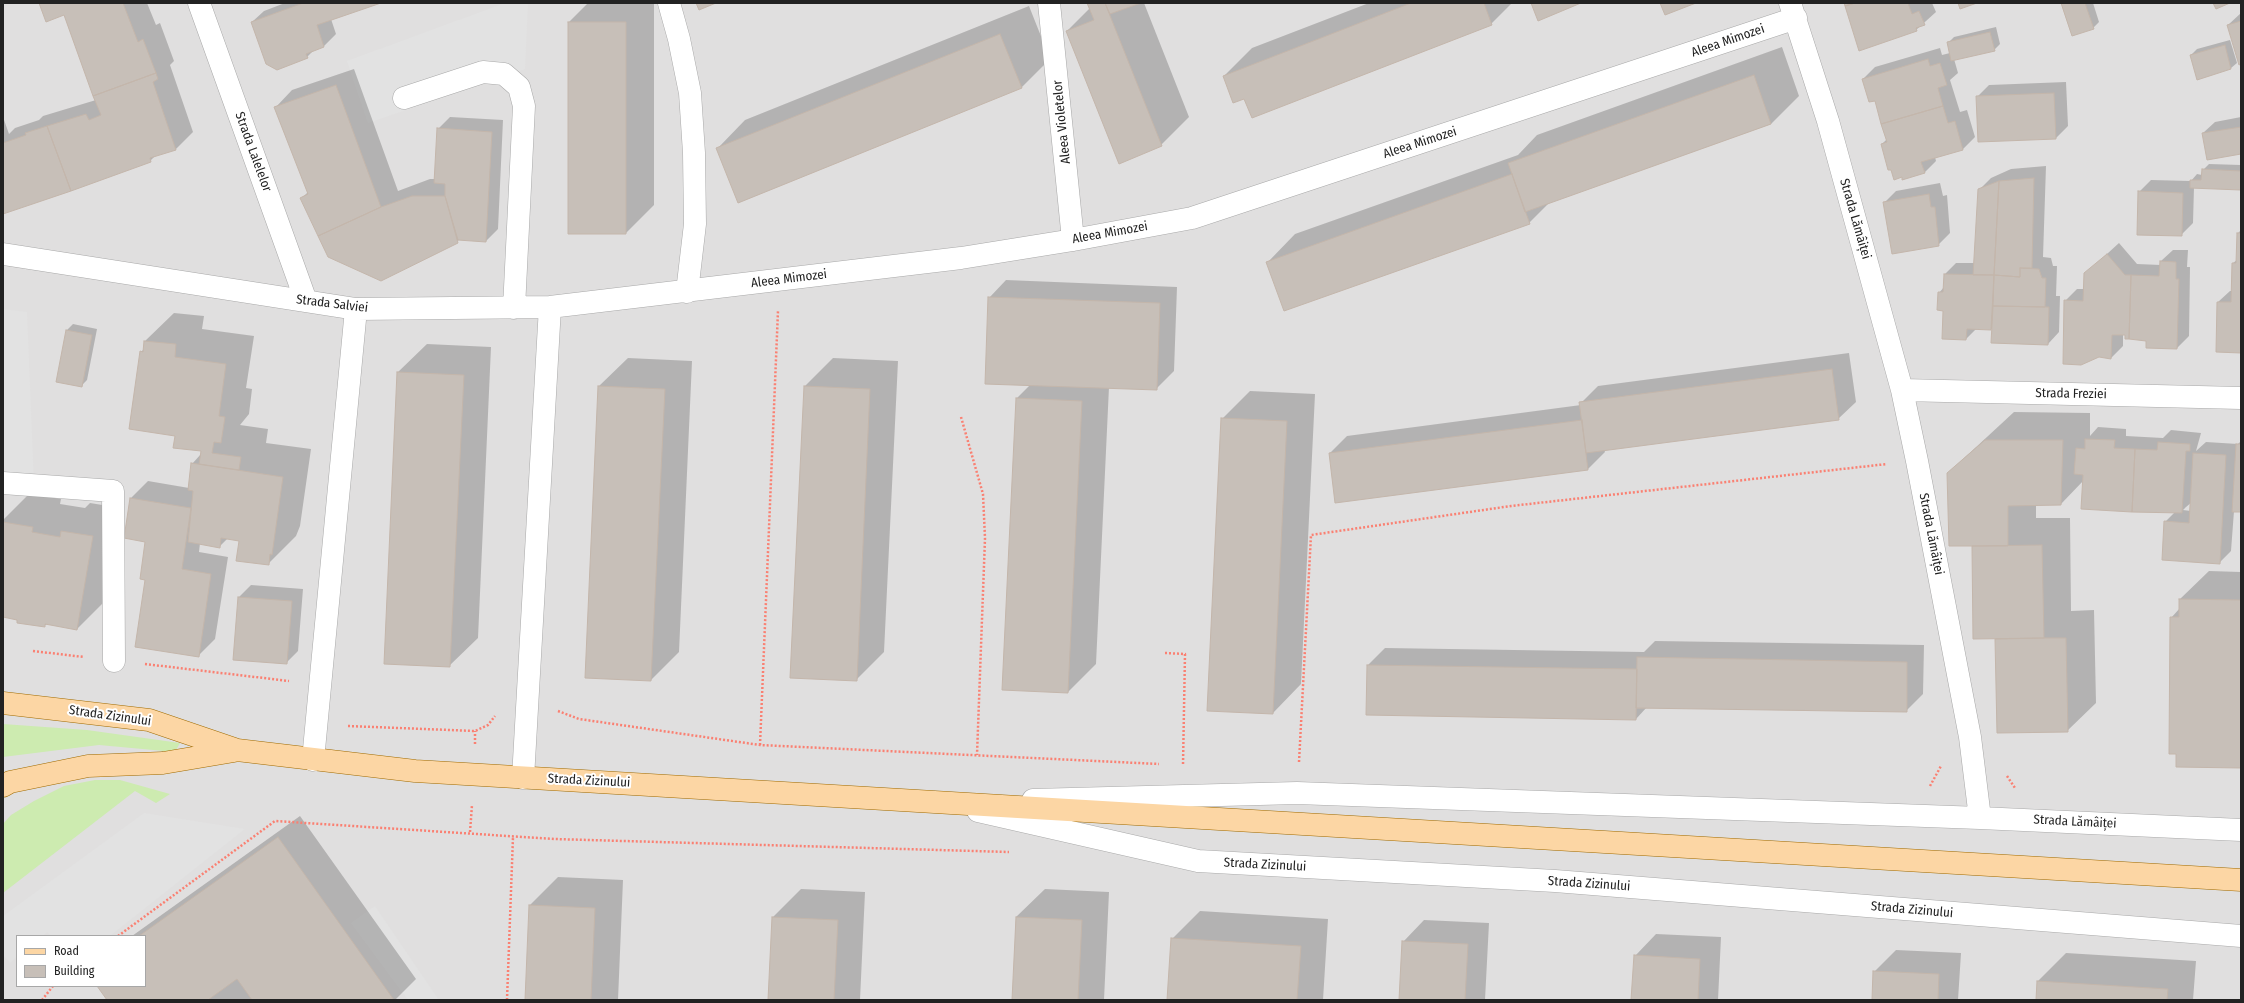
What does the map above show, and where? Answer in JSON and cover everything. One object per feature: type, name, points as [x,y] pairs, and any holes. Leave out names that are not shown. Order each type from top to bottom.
[{"type":"main road","name":"Strada Zizinului","points":[[3,703],[149,720],[237,750],[313,760],[415,770],[523,778],[2241,880]]},
{"type":"main road","name":"Strada Zizinului","points":[[3,786],[10,782],[88,766],[162,763],[237,750]]},
{"type":"street","name":"Strada Lalelelor","points":[[199,3],[306,301]]},
{"type":"street","points":[[669,3],[679,39],[690,93],[694,153],[695,224],[687,292]]},
{"type":"street","name":"Aleea Violetelor","points":[[1049,3],[1074,240]]},
{"type":"street","name":"Aleea Mimozei","points":[[687,292],[961,258],[1074,240],[1192,218],[1793,10]]},
{"type":"street","name":"Strada Lămâiței","points":[[1793,10],[1828,121],[1902,390],[1918,461],[1970,738],[1980,818],[2241,830]]},
{"type":"street","points":[[404,98],[482,72],[504,74],[519,87],[524,106],[514,308]]},
{"type":"street","name":"Strada Salviei","points":[[3,254],[356,309],[550,307],[687,292]]},
{"type":"street","points":[[523,778],[550,307]]},
{"type":"street","points":[[313,760],[356,309]]},
{"type":"street","name":"Strada Freziei","points":[[1902,390],[2241,398]]},
{"type":"street","points":[[3,483],[113,491],[114,661]]},
{"type":"street","name":"Strada Zizinului","points":[[942,802],[1297,793],[1980,818]]},
{"type":"street","name":"Strada Zizinului","points":[[942,802],[1198,861],[1554,881],[2241,936]]},
{"type":"path","points":[[760,745],[780,281]]},
{"type":"path","points":[[961,417],[983,494],[985,531],[977,755]]},
{"type":"path","points":[[1297,793],[1311,535],[1511,506],[1918,461]]},
{"type":"path","points":[[33,650],[114,661],[287,680],[321,682]]},
{"type":"path","points":[[1165,653],[1185,654],[1184,765]]},
{"type":"path","points":[[343,726],[475,731],[488,725],[500,709],[527,709],[562,711],[579,719],[760,745],[1160,764]]},
{"type":"path","points":[[1924,788],[1930,786],[1939,772],[1944,759]]},
{"type":"path","points":[[1176,765],[1191,765]]},
{"type":"path","points":[[119,935],[276,821]]},
{"type":"path","points":[[507,1000],[513,837]]},
{"type":"path","points":[[42,1000],[51,987]]},
{"type":"shaded area","points":[[3,3],[2241,3],[2241,1000],[3,1000]]},
{"type":"shaded area","points":[[505,3],[528,3],[525,69],[368,123],[347,61]]},
{"type":"shaded area","points":[[3,309],[27,312],[34,485],[3,483]]},
{"type":"shaded area","points":[[144,813],[245,829],[111,935],[50,935],[47,932],[44,935],[16,935],[16,958],[10,963],[3,955],[3,916]]},
{"type":"shaded area","points":[[375,906],[439,1000],[408,1000],[351,923]]},
{"type":"green space","points":[[3,724],[87,730],[180,743],[175,752],[99,745],[3,757]]},
{"type":"green space","points":[[95,780],[120,780],[170,794],[156,803],[135,791],[3,893],[3,824],[11,815],[34,801],[64,786]]},
{"type":"building","points":[[39,3],[123,3],[138,42],[143,39],[156,73],[93,96],[64,15],[46,22]]},
{"type":"building","points":[[303,3],[381,3],[317,25],[324,47],[306,54],[308,58],[277,70],[266,64],[251,22]]},
{"type":"building","points":[[696,3],[716,3],[699,10]]},
{"type":"building","points":[[1087,3],[1105,3],[1162,146],[1119,164],[1066,31],[1094,20]]},
{"type":"building","points":[[1105,3],[1141,3],[1110,14]]},
{"type":"building","points":[[1411,3],[1484,3],[1492,25],[1252,118],[1244,99],[1233,103],[1223,76]]},
{"type":"building","points":[[1531,3],[1581,3],[1538,21]]},
{"type":"building","points":[[1660,3],[1696,3],[1665,15]]},
{"type":"building","points":[[1844,3],[1855,3],[1845,6]]},
{"type":"building","points":[[1855,3],[1908,3],[1912,14],[1919,11],[1925,25],[1916,28],[1917,31],[1859,51],[1845,6]]},
{"type":"building","points":[[1958,3],[1977,3],[1960,9]]},
{"type":"building","points":[[2061,3],[2085,3],[2094,29],[2072,36]]},
{"type":"building","points":[[2213,3],[2230,3],[2216,9]]},
{"type":"building","points":[[2241,21],[2241,64],[2239,65],[2227,25]]},
{"type":"building","points":[[568,22],[626,22],[626,234],[568,234]]},
{"type":"building","points":[[1990,32],[1995,51],[1951,61],[1947,42]]},
{"type":"building","points":[[1000,34],[1022,88],[738,203],[716,148]]},
{"type":"building","points":[[2225,45],[2231,69],[2197,80],[2190,55]]},
{"type":"building","points":[[1928,59],[1930,66],[1940,63],[1947,85],[1938,88],[1943,106],[1881,124],[1875,101],[1869,102],[1862,79]]},
{"type":"building","points":[[156,73],[158,79],[153,82],[176,150],[150,158],[151,162],[71,191],[47,126],[86,114],[89,120],[101,115],[93,96]]},
{"type":"building","points":[[1754,75],[1771,124],[1525,212],[1508,163]]},
{"type":"building","points":[[336,85],[381,207],[318,236],[300,198],[308,194],[274,107]]},
{"type":"building","points":[[2054,93],[2056,139],[1978,142],[1976,96]]},
{"type":"building","points":[[1943,106],[1948,123],[1955,121],[1963,150],[1921,162],[1925,173],[1902,180],[1902,177],[1894,180],[1891,170],[1888,170],[1881,144],[1887,142],[1881,124]]},
{"type":"building","points":[[47,126],[71,191],[3,214],[3,143],[26,135],[25,133]]},
{"type":"building","points":[[2241,127],[2241,154],[2207,160],[2202,133]]},
{"type":"building","points":[[437,128],[492,132],[486,242],[458,240],[445,196],[445,184],[434,183]]},
{"type":"building","points":[[2202,169],[2241,171],[2241,190],[2190,188],[2190,180],[2201,180]]},
{"type":"building","points":[[1512,174],[1530,224],[1284,311],[1266,262]]},
{"type":"building","points":[[2034,178],[2032,268],[2020,268],[2020,277],[1994,275],[1999,181]]},
{"type":"building","points":[[1999,181],[1994,275],[1973,275],[1978,189]]},
{"type":"building","points":[[2138,191],[2183,193],[2182,236],[2137,235]]},
{"type":"building","points":[[1929,194],[1931,207],[1935,207],[1939,246],[1892,254],[1883,202]]},
{"type":"building","points":[[412,196],[445,196],[458,243],[381,281],[328,257],[318,236],[381,207]]},
{"type":"building","points":[[2237,233],[2241,233],[2241,353],[2216,352],[2217,302],[2231,302],[2232,263],[2236,263]]},
{"type":"building","points":[[2107,254],[2125,275],[2131,275],[2129,339],[2125,339],[2125,335],[2112,335],[2111,359],[2099,357],[2081,365],[2063,364],[2064,300],[2083,301],[2084,273]]},
{"type":"building","points":[[2160,261],[2176,262],[2176,279],[2179,279],[2177,349],[2146,348],[2146,341],[2129,339],[2131,275],[2159,276]]},
{"type":"building","points":[[2020,268],[2039,269],[2042,278],[2046,278],[2045,307],[1993,306],[1994,275],[2020,277]]},
{"type":"building","points":[[1944,274],[1994,275],[1991,330],[1967,329],[1966,340],[1942,339],[1943,311],[1937,310],[1938,292],[1943,292]]},
{"type":"building","points":[[988,297],[1160,303],[1157,390],[985,384]]},
{"type":"building","points":[[1993,306],[2049,307],[2048,345],[1991,343]]},
{"type":"building","points":[[66,330],[92,335],[82,387],[56,382]]},
{"type":"building","points":[[144,341],[176,344],[175,357],[226,364],[219,416],[225,417],[221,443],[214,442],[212,453],[241,457],[239,470],[199,464],[201,451],[173,448],[175,436],[129,429],[140,351],[143,352]]},
{"type":"building","points":[[1832,369],[1839,420],[1586,453],[1579,402]]},
{"type":"building","points":[[397,372],[464,375],[450,667],[384,664]]},
{"type":"building","points":[[598,386],[665,389],[651,681],[585,678]]},
{"type":"building","points":[[804,386],[870,389],[857,681],[790,678]]},
{"type":"building","points":[[1016,398],[1082,401],[1068,693],[1002,690]]},
{"type":"building","points":[[1221,418],[1287,421],[1273,714],[1207,711]]},
{"type":"building","points":[[1582,420],[1588,470],[1335,503],[1329,453]]},
{"type":"building","points":[[2085,439],[2115,440],[2114,448],[2135,449],[2132,512],[2081,509],[2083,475],[2074,474],[2076,448],[2085,449]]},
{"type":"building","points":[[1985,440],[2063,440],[2061,505],[2008,506],[2008,546],[1949,546],[1947,473]]},
{"type":"building","points":[[2158,442],[2190,444],[2190,451],[2186,451],[2182,513],[2132,512],[2135,449],[2157,450]]},
{"type":"building","points":[[2236,444],[2241,444],[2241,512],[2232,512]]},
{"type":"building","points":[[2193,453],[2226,455],[2220,564],[2162,560],[2164,521],[2189,523]]},
{"type":"building","points":[[191,463],[283,477],[272,555],[270,554],[269,565],[236,561],[239,541],[221,538],[220,548],[188,542],[193,491],[188,490]]},
{"type":"building","points":[[130,498],[191,508],[182,569],[211,574],[199,657],[135,647],[145,580],[140,579],[145,542],[124,538]]},
{"type":"building","points":[[3,522],[33,527],[32,532],[60,537],[61,531],[93,536],[77,630],[45,624],[45,627],[17,623],[17,620],[3,617]]},
{"type":"building","points":[[2042,545],[2044,638],[1973,639],[1972,546]]},
{"type":"building","points":[[238,597],[292,601],[287,664],[233,660]]},
{"type":"building","points":[[2179,599],[2241,600],[2241,768],[2176,767],[2176,754],[2169,754],[2170,617],[2179,617]]},
{"type":"building","points":[[2066,638],[2068,732],[1997,733],[1995,639]]},
{"type":"building","points":[[1637,657],[1907,662],[1907,712],[1636,708]]},
{"type":"building","points":[[1367,665],[1637,669],[1636,720],[1366,715]]},
{"type":"building","points":[[278,837],[394,1000],[252,1000],[237,979],[208,1000],[107,1000],[98,987],[146,987],[146,935],[140,935]]},
{"type":"building","points":[[529,905],[595,908],[591,1000],[525,1000]]},
{"type":"building","points":[[772,917],[838,920],[834,1000],[768,1000]]},
{"type":"building","points":[[1016,917],[1082,920],[1078,1000],[1012,1000]]},
{"type":"building","points":[[1171,938],[1301,946],[1297,1000],[1167,1000]]},
{"type":"building","points":[[1402,941],[1468,944],[1465,1000],[1399,1000]]},
{"type":"building","points":[[1634,955],[1700,959],[1698,1000],[1631,1000]]},
{"type":"building","points":[[1873,971],[1939,974],[1938,1000],[1872,1000]]},
{"type":"building","points":[[2037,981],[2168,989],[2167,1000],[2036,1000]]}]
